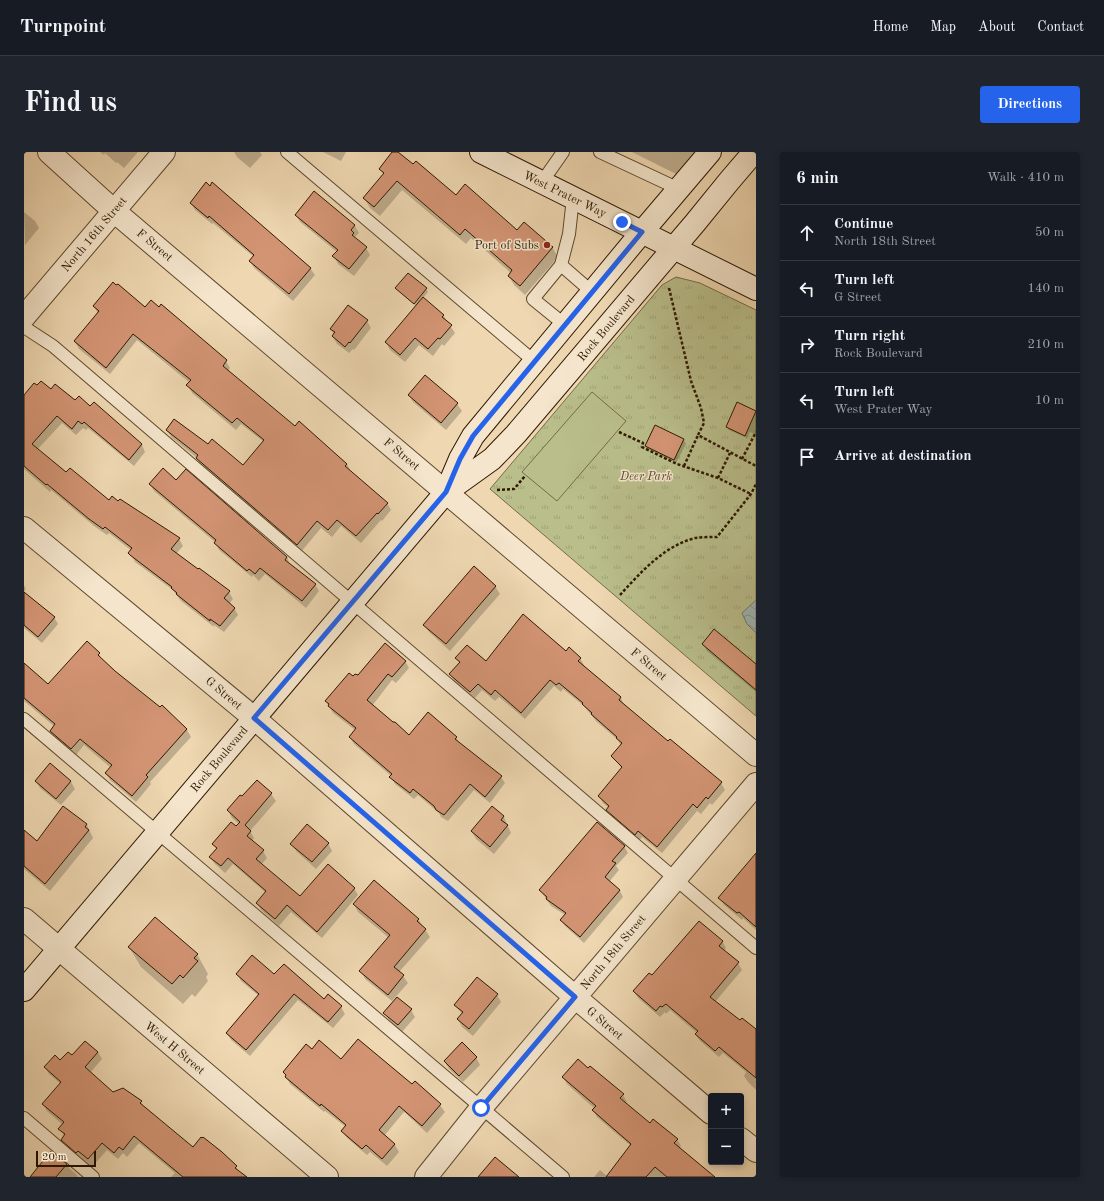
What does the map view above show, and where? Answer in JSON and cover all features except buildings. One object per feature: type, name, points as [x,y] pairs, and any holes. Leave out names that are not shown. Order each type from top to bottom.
[{"type":"street","name":"F Street","points":[[49,152],[114,211],[756,755]]},
{"type":"street","name":"North 16th Street","points":[[24,317],[164,152]]},
{"type":"street","name":"West Prater Way","points":[[481,152],[756,289]]},
{"type":"street","name":"Rock Boulevard","points":[[446,492],[460,459],[473,436],[710,152]]},
{"type":"street","name":"Rock Boulevard","points":[[24,990],[60,950],[446,492],[492,459],[516,434],[674,249],[754,152]]},
{"type":"street","name":"G Street","points":[[24,528],[254,718],[708,1110]]},
{"type":"street","name":"North 18th Street","points":[[426,1177],[481,1108],[756,784]]},
{"type":"street","name":"West H Street","points":[[24,919],[327,1177]]},
{"type":"street","points":[[744,1141],[756,1151]]},
{"type":"lane","points":[[287,152],[535,362]]},
{"type":"lane","points":[[542,182],[563,152]]},
{"type":"lane","points":[[600,152],[679,189]]},
{"type":"lane","points":[[565,325],[533,299],[561,265],[569,234],[573,198]]},
{"type":"lane","points":[[561,265],[592,292]]},
{"type":"lane","points":[[24,327],[53,346],[674,880],[756,948]]},
{"type":"lane","points":[[24,719],[563,1177]]},
{"type":"lane","points":[[24,1118],[93,1177]]},
{"type":"path","points":[[668,288],[691,381],[701,408],[704,424],[684,466]]},
{"type":"path","points":[[618,432],[643,443],[642,447],[684,466],[718,478],[751,494]]},
{"type":"path","points":[[742,459],[756,432]]},
{"type":"path","points":[[698,435],[756,466]]},
{"type":"path","points":[[718,478],[730,453]]},
{"type":"path","points":[[497,490],[514,488],[525,476]]},
{"type":"path","points":[[620,595],[645,568],[674,546],[696,538],[717,537],[751,494],[756,484]]},
{"type":"green space","name":"Deer Park","points":[[676,277],[700,283],[756,310],[756,716],[490,489],[662,285]]},
{"type":"green space","points":[[592,392],[626,421],[557,501],[522,472]]},
{"type":"water","points":[[756,600],[756,633],[747,624],[742,613]]},
{"type":"place","name":"Port of Subs","points":[[547,245]]},
{"type":"route","points":[[481,1108],[575,997],[254,718],[446,492],[460,459],[473,436],[642,232],[622,222]]}]
